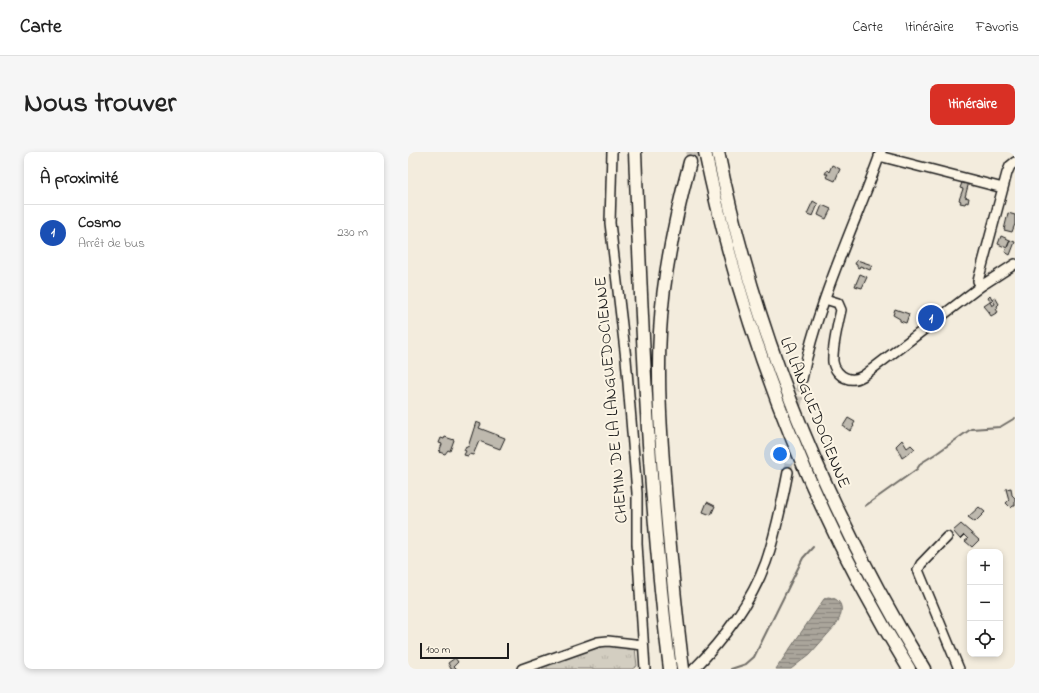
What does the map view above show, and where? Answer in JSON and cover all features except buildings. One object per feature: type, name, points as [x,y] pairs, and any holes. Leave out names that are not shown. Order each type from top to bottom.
[{"type":"highway","points":[[635,152],[642,336],[649,463],[657,562],[670,668]]},
{"type":"highway","name":"LA LANGUEDOCIENNE","points":[[704,152],[718,214],[744,304],[761,356],[788,429],[839,543],[909,669]]},
{"type":"highway","name":"LA LANGUEDOCIENNE","points":[[718,152],[731,212],[751,286],[770,344],[802,428],[820,473],[857,550],[894,619],[924,669]]},
{"type":"highway","points":[[682,663],[663,468],[659,398],[659,360],[662,307],[668,260],[677,214],[690,162]]},
{"type":"street","name":"CHEMIN DE LA LANGUEDOCIENNE","points":[[612,152],[610,223],[626,359],[637,493],[637,544],[645,669]]},
{"type":"street","points":[[802,378],[807,352],[825,299],[880,153],[1003,188]]},
{"type":"street","points":[[981,286],[978,281],[1003,188],[1010,166],[1015,162]]},
{"type":"street","points":[[825,299],[838,303],[840,310],[833,356],[834,367],[843,377],[855,380],[863,376],[981,286],[1015,264]]},
{"type":"street","points":[[700,667],[746,603],[765,563],[778,521],[788,472]]},
{"type":"street","points":[[947,537],[921,564],[918,570],[959,669]]},
{"type":"street","points":[[522,669],[598,642],[608,641],[643,645]]},
{"type":"green space","points":[[601,645],[635,648],[637,666],[632,669],[528,669]]},
{"type":"shaded area","points":[[828,597],[834,598],[840,604],[841,613],[838,622],[810,654],[791,669],[776,669],[824,599]]},
{"type":"waterway","points":[[865,506],[917,469],[921,463],[971,429],[1000,427],[1015,418]]},
{"type":"waterway","points":[[731,669],[746,664],[754,657],[803,558],[813,547]]},
{"type":"tunnel","points":[[690,162],[693,152]]},
{"type":"tunnel","points":[[788,472],[792,434],[802,379]]},
{"type":"place","name":"Cosmo","points":[[931,318]]}]
